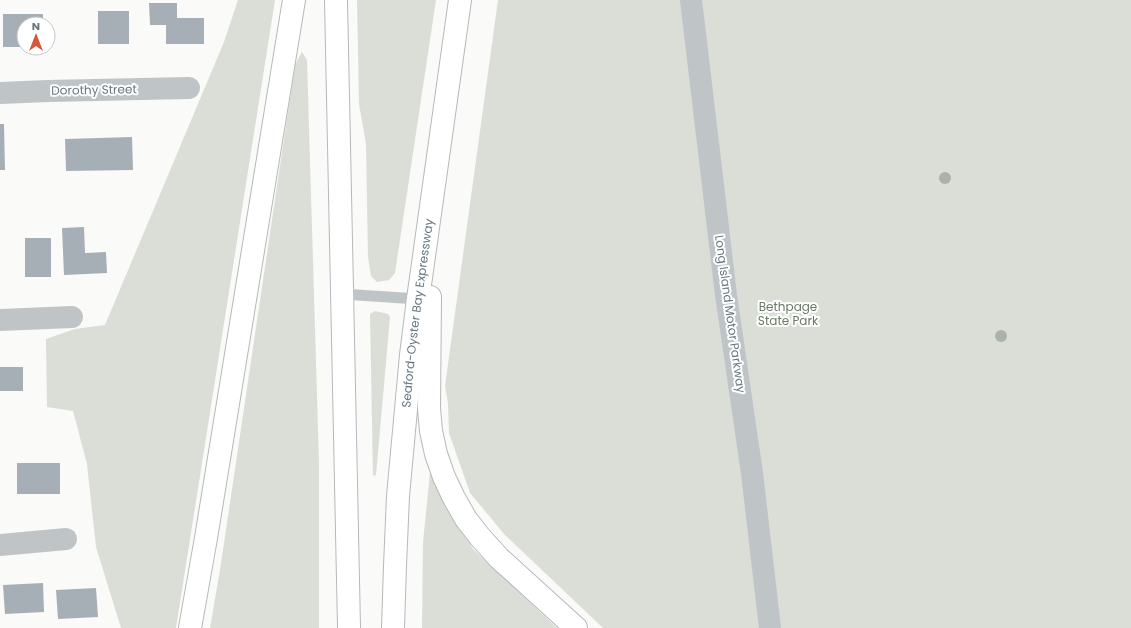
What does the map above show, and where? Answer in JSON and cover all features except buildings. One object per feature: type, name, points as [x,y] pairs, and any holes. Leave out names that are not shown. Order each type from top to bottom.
[{"type":"highway","points":[[190,628],[208,530],[294,0]]},
{"type":"highway","points":[[336,0],[349,628]]},
{"type":"highway","name":"Seaford-Oyster Bay Expressway","points":[[394,628],[394,566],[404,426],[418,299],[460,0]]},
{"type":"highway","points":[[431,211],[429,408],[431,431],[436,454],[444,477],[454,498],[466,519],[480,537],[499,558],[576,628]]},
{"type":"street","name":"Long Island Motor Parkway","points":[[691,0],[726,295],[752,472],[770,628]]},
{"type":"street","name":"Dorothy Street","points":[[0,93],[189,88]]},
{"type":"street","points":[[0,320],[72,317]]},
{"type":"street","points":[[0,545],[66,539]]},
{"type":"lane","points":[[342,294],[418,299]]},
{"type":"green space","points":[[238,0],[275,0],[176,628],[121,628],[96,547],[87,464],[73,411],[47,407],[46,339],[75,329],[105,325],[224,42]]},
{"type":"green space","points":[[357,0],[436,0],[395,273],[389,280],[377,282],[371,276],[368,257],[366,144],[359,104]]},
{"type":"green space","name":"Bethpage State Park","points":[[498,0],[1131,0],[1131,628],[603,628],[505,535],[470,493],[449,433],[448,403],[445,386]]},
{"type":"green space","points":[[302,52],[307,60],[319,463],[319,628],[210,628],[220,570],[295,65]]},
{"type":"green space","points":[[375,311],[388,314],[390,317],[376,475],[373,476],[370,314]]},
{"type":"green space","points":[[430,473],[473,549],[557,628],[422,628],[423,542]]}]
